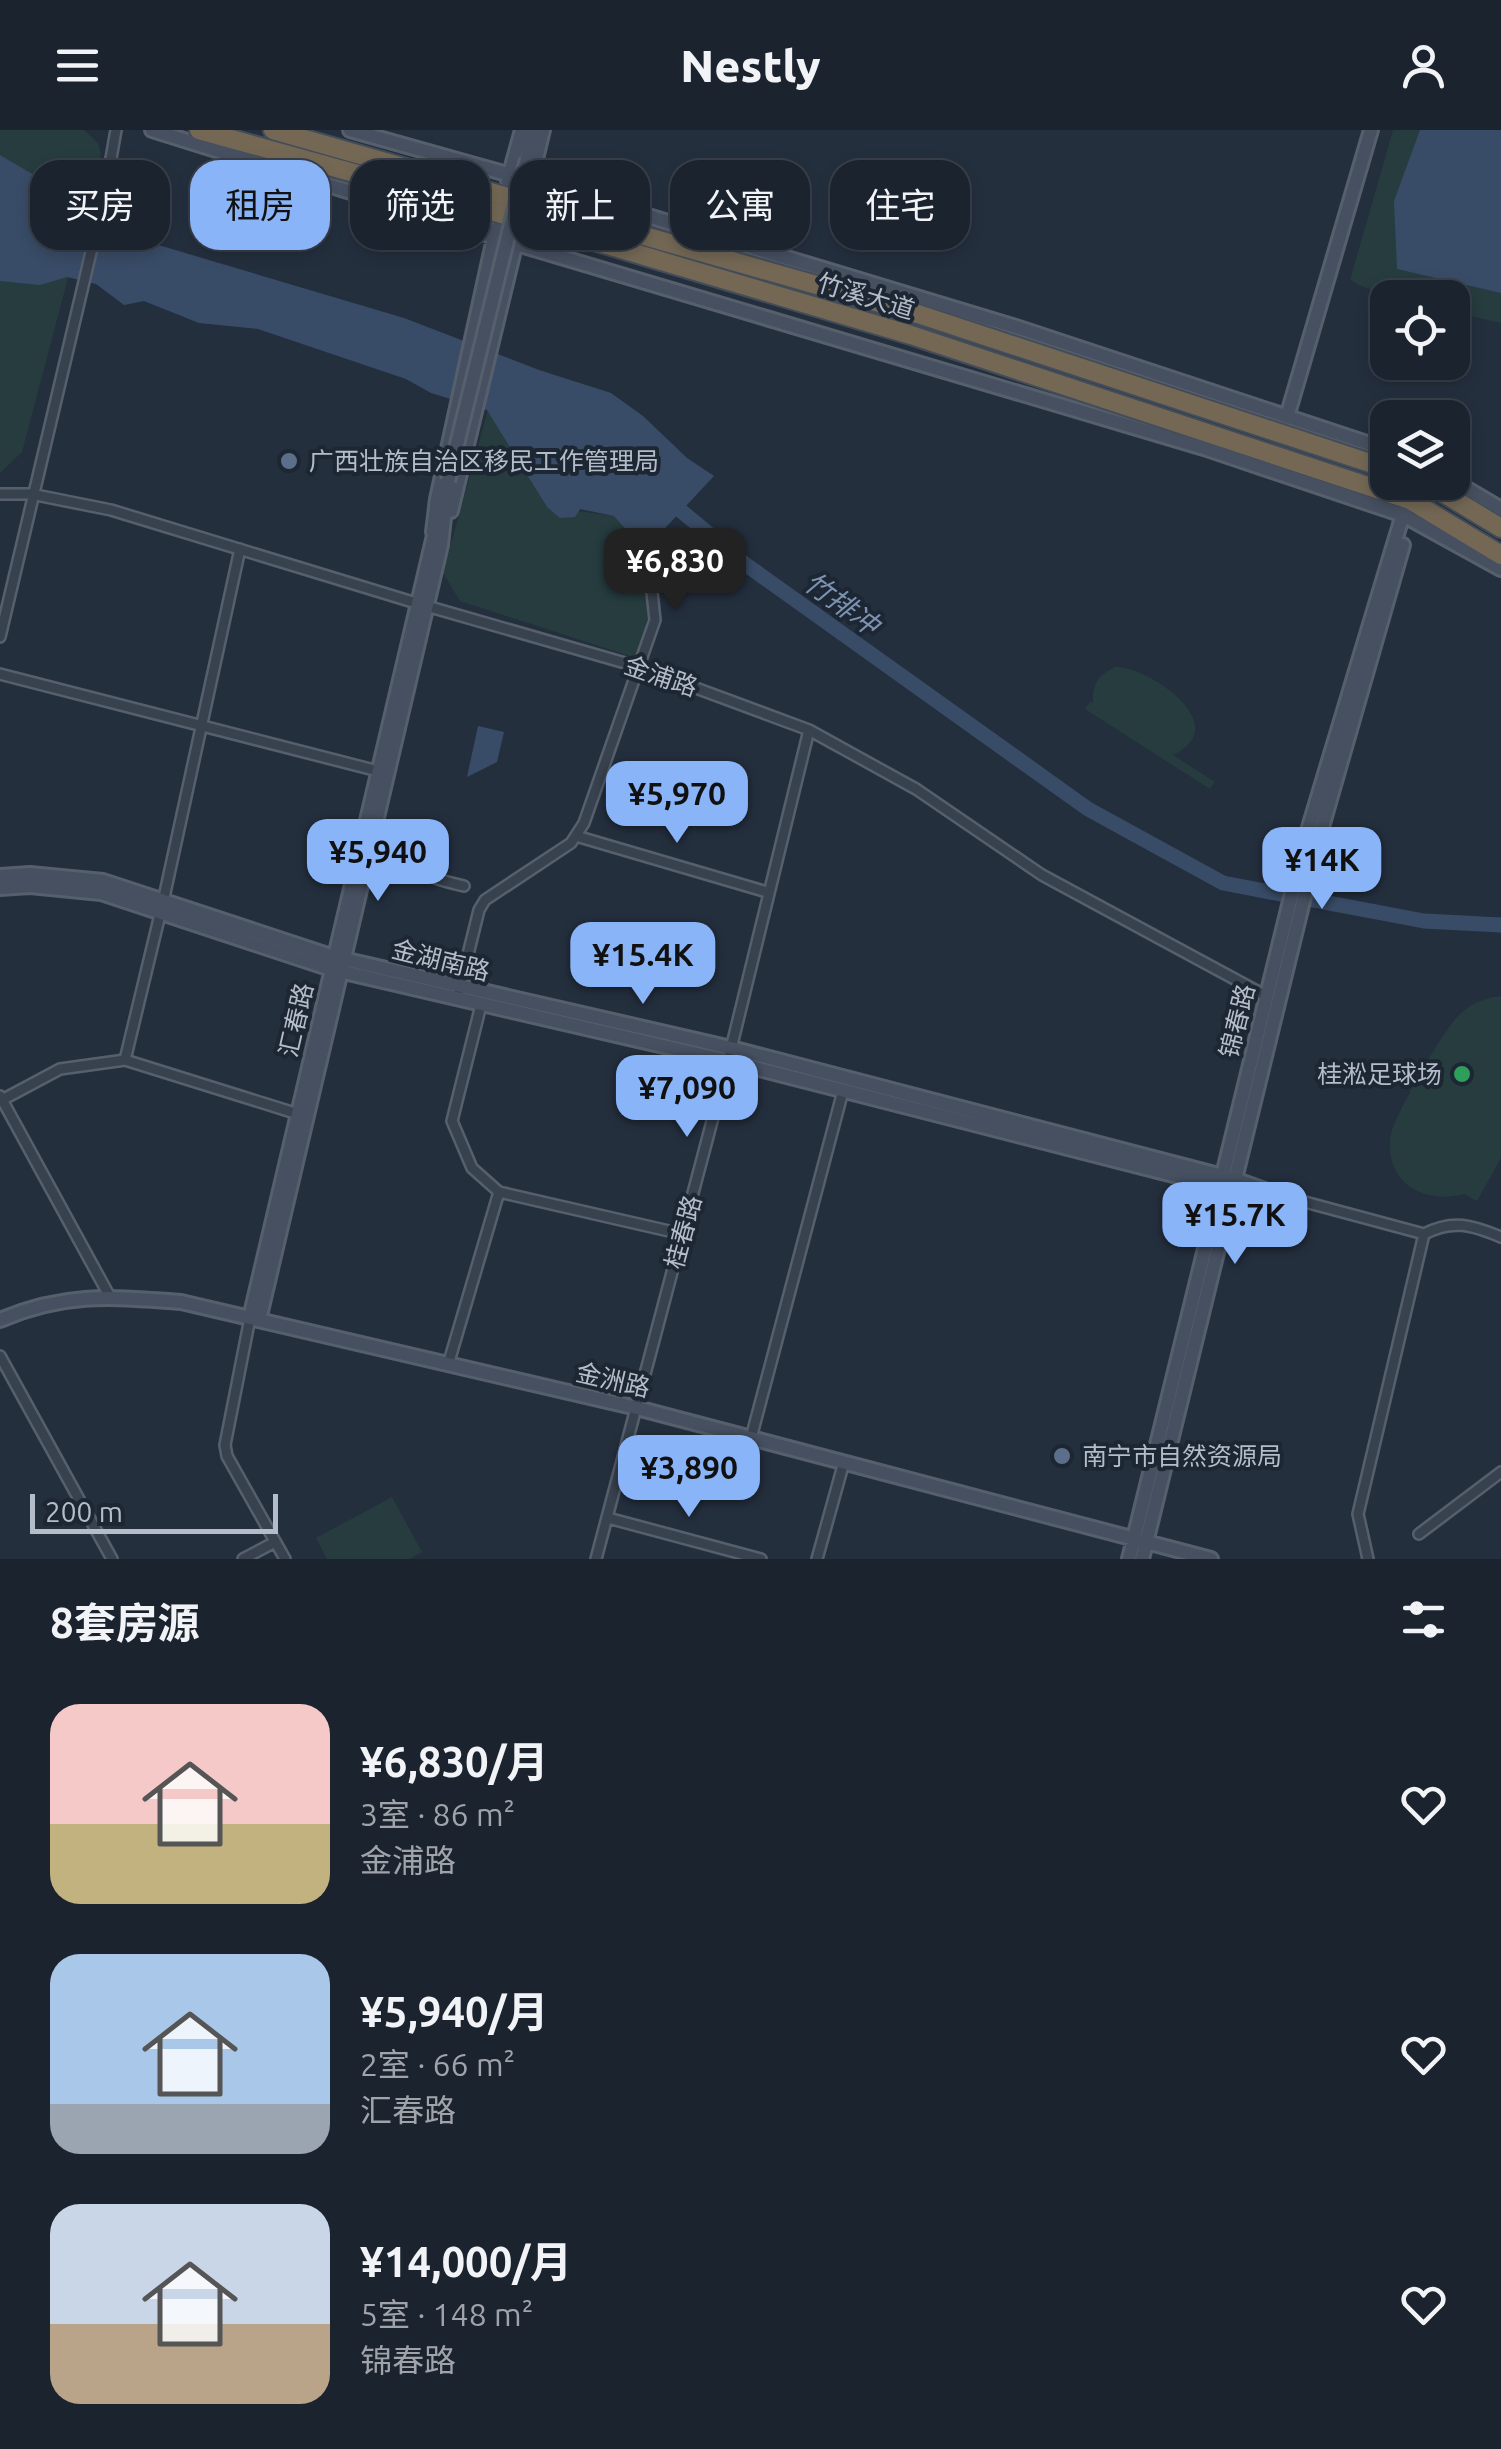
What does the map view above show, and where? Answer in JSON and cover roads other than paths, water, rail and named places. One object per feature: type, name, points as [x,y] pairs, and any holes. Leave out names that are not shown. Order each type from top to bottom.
[{"type":"highway","name":"竹溪大道","points":[[200,130],[510,207]]},
{"type":"highway","name":"竹溪大道","points":[[273,130],[502,205]]},
{"type":"highway","name":"竹溪大道","points":[[650,244],[918,314],[1370,463]]},
{"type":"highway","name":"竹溪大道","points":[[646,250],[911,335],[1409,509],[1501,554]]},
{"type":"highway","points":[[1455,500],[1501,528]]},
{"type":"main road","points":[[152,130],[510,241]]},
{"type":"main road","points":[[350,130],[510,175],[453,424],[437,544]]},
{"type":"main road","points":[[514,160],[522,130]]},
{"type":"main road","name":"汇春路","points":[[254,1319],[378,771],[437,544],[448,481],[534,130]]},
{"type":"main road","points":[[537,160],[544,130]]},
{"type":"main road","points":[[1287,417],[1371,130]]},
{"type":"main road","points":[[650,217],[1016,327],[1370,444]]},
{"type":"main road","points":[[437,544],[472,430],[516,250]]},
{"type":"main road","points":[[537,250],[1409,509],[1501,570]]},
{"type":"main road","points":[[1470,491],[1501,509]]},
{"type":"main road","name":"锦春路","points":[[1129,1559],[1140,1539],[1310,846],[1409,509]]},
{"type":"main road","name":"汇春路","points":[[254,1319],[298,1114],[374,830],[421,604]]},
{"type":"main road","name":"金湖南路","points":[[0,876],[30,874],[103,882],[161,908]]},
{"type":"main road","name":"金湖南路","points":[[0,888],[30,886],[101,893],[337,964],[729,1054],[1227,1183]]},
{"type":"main road","name":"锦春路","points":[[1227,1183],[1266,996],[1281,963]]},
{"type":"main road","name":"金湖南路","points":[[458,993],[481,1005],[729,1054],[843,1090],[1279,1195]]},
{"type":"main road","name":"金洲路","points":[[0,1320],[55,1300],[110,1296],[181,1302],[637,1408],[1211,1559]]},
{"type":"main road","name":"锦春路","points":[[1140,1539],[1142,1559]]},
{"type":"street","points":[[0,637],[105,193],[116,130]]},
{"type":"street","name":"金浦路","points":[[0,494],[31,494],[111,510],[640,667],[809,730],[916,790],[1042,875],[1266,996]]},
{"type":"street","points":[[458,993],[485,900],[562,849],[576,836],[590,810],[655,620],[649,564],[650,555],[661,541]]},
{"type":"street","points":[[124,1060],[240,549]]},
{"type":"street","points":[[0,674],[378,771]]},
{"type":"street","name":"桂春路","points":[[596,1559],[729,1054],[809,730]]},
{"type":"street","points":[[374,830],[423,839],[421,865],[425,873],[436,880],[464,886]]},
{"type":"street","points":[[576,836],[766,892]]},
{"type":"street","points":[[481,1005],[452,1121],[472,1168],[499,1192],[682,1234]]},
{"type":"street","points":[[110,1296],[1,1099],[60,1069],[124,1060],[298,1114]]},
{"type":"street","points":[[750,1438],[843,1090]]},
{"type":"street","points":[[448,1365],[499,1192]]},
{"type":"street","name":"金湖南路","points":[[1279,1195],[1424,1234]]},
{"type":"street","points":[[1368,1559],[1358,1514],[1424,1234],[1443,1224],[1470,1224],[1501,1237]]},
{"type":"street","name":"汇春路","points":[[254,1319],[225,1445],[227,1456],[285,1559]]},
{"type":"street","points":[[0,1356],[112,1559]]},
{"type":"street","points":[[817,1559],[844,1462]]},
{"type":"street","points":[[1420,1534],[1501,1472]]},
{"type":"street","points":[[608,1518],[761,1559]]},
{"type":"street","points":[[243,1559],[276,1542]]},
{"type":"street","points":[[715,1559],[718,1548]]},
{"type":"water","points":[[1420,130],[1501,130],[1501,293],[1470,286],[1470,280],[1445,280],[1397,269],[1394,201]]},
{"type":"water","points":[[0,155],[30,173],[30,250],[170,248],[404,318],[611,393],[714,476],[654,540],[633,538],[614,516],[580,509],[575,517],[560,518],[547,507],[487,410],[258,329],[199,323],[144,301],[124,305],[96,284],[67,277],[40,285],[0,281]]},
{"type":"water","points":[[478,726],[504,732],[497,762],[467,777]]},
{"type":"waterway","name":"竹排冲","points":[[668,500],[745,564],[1088,809],[1223,883],[1424,921],[1501,925]]},
{"type":"place","name":"广西壮族自治区移民工作管理局","points":[[289,461]]},
{"type":"place","name":"桂淞足球场","points":[[1462,1074]]},
{"type":"place","name":"南宁市自然资源局","points":[[1062,1456]]}]
